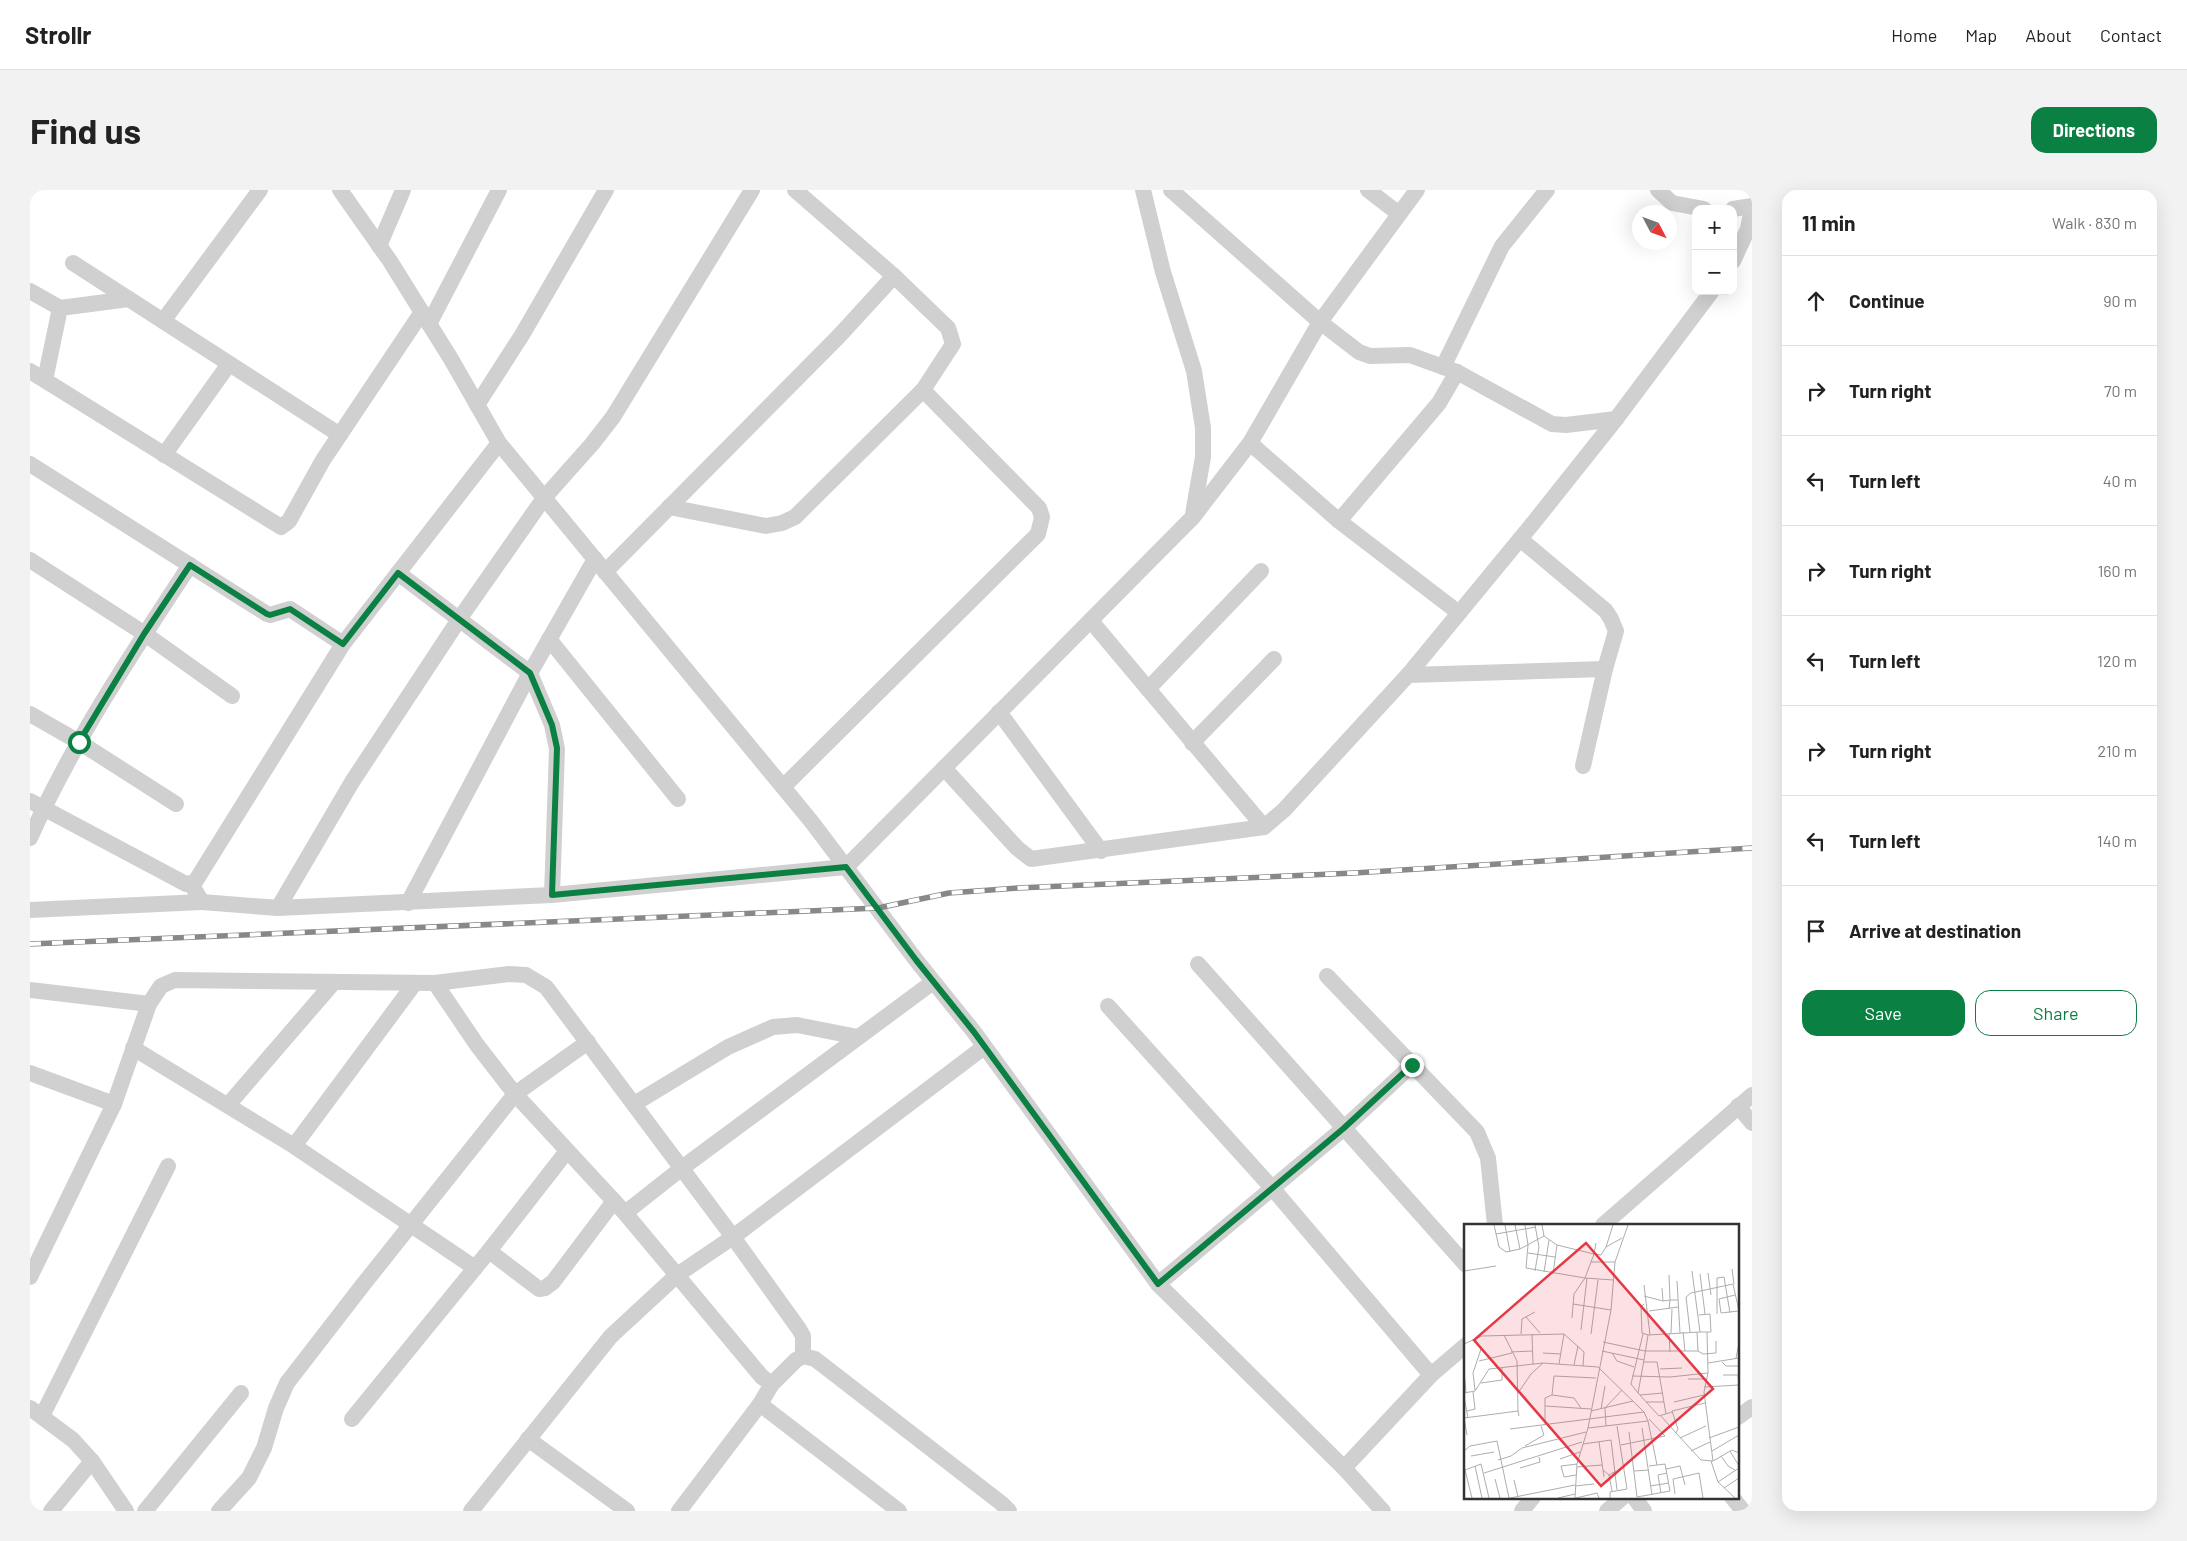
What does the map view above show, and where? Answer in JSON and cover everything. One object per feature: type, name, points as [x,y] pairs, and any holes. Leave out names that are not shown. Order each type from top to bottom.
[{"type":"street","points":[[163,321],[260,190]]},
{"type":"street","points":[[340,190],[426,318],[499,443],[783,787],[846,867],[984,1047],[1158,1284],[1344,1468],[1383,1511]]},
{"type":"street","points":[[379,246],[403,190]]},
{"type":"street","points":[[30,371],[281,527],[289,521],[323,460],[340,435],[426,318],[500,190]]},
{"type":"street","points":[[477,405],[522,335],[606,190]]},
{"type":"street","points":[[278,908],[352,782],[460,618],[544,498],[592,444],[613,417],[752,190]]},
{"type":"street","points":[[669,507],[766,526],[782,523],[795,517],[923,390],[953,344],[948,328],[894,276],[795,190]]},
{"type":"street","points":[[1143,190],[1164,272],[1194,371],[1203,428],[1203,456],[1193,517]]},
{"type":"street","points":[[1171,190],[1320,322],[1359,352],[1370,356],[1410,355],[1450,370],[1552,424],[1566,425],[1616,419]]},
{"type":"street","points":[[1368,190],[1399,214]]},
{"type":"street","points":[[30,910],[202,902],[278,908],[408,903],[552,895],[846,867],[1193,517],[1250,443],[1320,322],[1417,190]]},
{"type":"street","points":[[1339,520],[1439,403],[1450,370],[1502,246],[1547,190]]},
{"type":"street","points":[[1658,190],[1672,203],[1692,207]]},
{"type":"street","points":[[1737,208],[1752,206],[1748,230],[1737,253]]},
{"type":"street","points":[[73,263],[340,435]]},
{"type":"street","points":[[408,903],[530,673],[549,640],[600,565],[669,507],[839,336],[894,276]]},
{"type":"street","points":[[30,291],[60,308],[129,299]]},
{"type":"street","points":[[944,768],[1017,848],[1031,859],[1264,828],[1284,810],[1408,675],[1616,419],[1709,295]]},
{"type":"street","points":[[45,380],[60,308]]},
{"type":"street","points":[[164,455],[229,364]]},
{"type":"street","points":[[783,787],[1038,534],[1042,518],[1039,508],[923,390]]},
{"type":"street","points":[[36,805],[186,884],[191,884],[200,877],[343,644],[499,443]]},
{"type":"street","points":[[1250,443],[1339,520],[1459,613]]},
{"type":"street","points":[[30,464],[267,614],[270,615],[290,609],[343,644]]},
{"type":"street","points":[[1520,539],[1606,611],[1612,619],[1616,631],[1605,669],[1583,766]]},
{"type":"street","points":[[30,560],[144,634],[232,696]]},
{"type":"street","points":[[30,838],[36,805],[79,742],[144,634],[190,565]]},
{"type":"street","points":[[1148,690],[1260,572]]},
{"type":"street","points":[[398,573],[460,618],[530,673],[552,725],[557,748],[552,895]]},
{"type":"street","points":[[1091,620],[1264,828]]},
{"type":"street","points":[[549,640],[678,799]]},
{"type":"street","points":[[1192,743],[1274,659]]},
{"type":"street","points":[[1408,675],[1605,669]]},
{"type":"street","points":[[999,712],[1101,850]]},
{"type":"street","points":[[30,714],[79,742],[176,804]]},
{"type":"street","points":[[191,884],[202,902]]},
{"type":"street","points":[[1198,964],[1464,1263]]},
{"type":"street","points":[[30,1276],[114,1104],[149,1004],[161,986],[175,980],[436,983],[509,974],[526,975],[546,987],[733,1237],[803,1336],[803,1356]]},
{"type":"street","points":[[1327,976],[1477,1132],[1488,1158],[1495,1224]]},
{"type":"street","points":[[228,1105],[334,982]]},
{"type":"street","points":[[489,1251],[539,1289],[545,1288],[553,1282],[620,1207],[682,1168],[933,982]]},
{"type":"street","points":[[294,1146],[415,983]]},
{"type":"street","points":[[436,983],[477,1045],[515,1094],[620,1207],[762,1377],[772,1384]]},
{"type":"street","points":[[30,990],[149,1004]]},
{"type":"street","points":[[1108,1006],[1273,1188],[1431,1375]]},
{"type":"street","points":[[634,1104],[728,1047],[773,1026],[797,1026],[858,1037]]},
{"type":"street","points":[[219,1511],[249,1478],[264,1448],[276,1408],[287,1384],[411,1225],[515,1094],[588,1042]]},
{"type":"street","points":[[471,1511],[611,1336],[677,1275],[733,1237],[984,1047]]},
{"type":"street","points":[[133,1048],[294,1146],[475,1268]]},
{"type":"street","points":[[1158,1284],[1344,1128],[1412,1065]]},
{"type":"street","points":[[30,1073],[114,1104]]},
{"type":"street","points":[[1604,1224],[1752,1095]]},
{"type":"street","points":[[1738,1106],[1752,1123]]},
{"type":"street","points":[[352,1418],[489,1251],[567,1151]]},
{"type":"street","points":[[126,1511],[92,1461],[73,1440],[36,1412],[168,1166]]},
{"type":"street","points":[[1344,1468],[1431,1375],[1464,1347]]},
{"type":"street","points":[[679,1511],[760,1404],[772,1384],[796,1360],[803,1356],[815,1359],[1009,1511]]},
{"type":"street","points":[[145,1511],[241,1393]]},
{"type":"street","points":[[760,1404],[899,1511]]},
{"type":"street","points":[[1740,1415],[1752,1407]]},
{"type":"street","points":[[528,1439],[627,1511]]},
{"type":"street","points":[[51,1511],[92,1461]]},
{"type":"street","points":[[1522,1511],[1532,1498]]},
{"type":"street","points":[[1608,1511],[1622,1498]]},
{"type":"street","points":[[1635,1498],[1644,1511]]},
{"type":"street","points":[[1733,1498],[1743,1511]]},
{"type":"railway","points":[[30,944],[878,908],[949,893],[1018,888],[1354,873],[1752,848]]},
{"type":"route","points":[[79,742],[144,634],[190,565],[267,614],[270,615],[290,609],[343,644],[398,573],[460,618],[530,673],[552,725],[557,748],[552,895],[846,867],[916,960],[974,1032],[1158,1284],[1344,1128],[1412,1065]]}]
